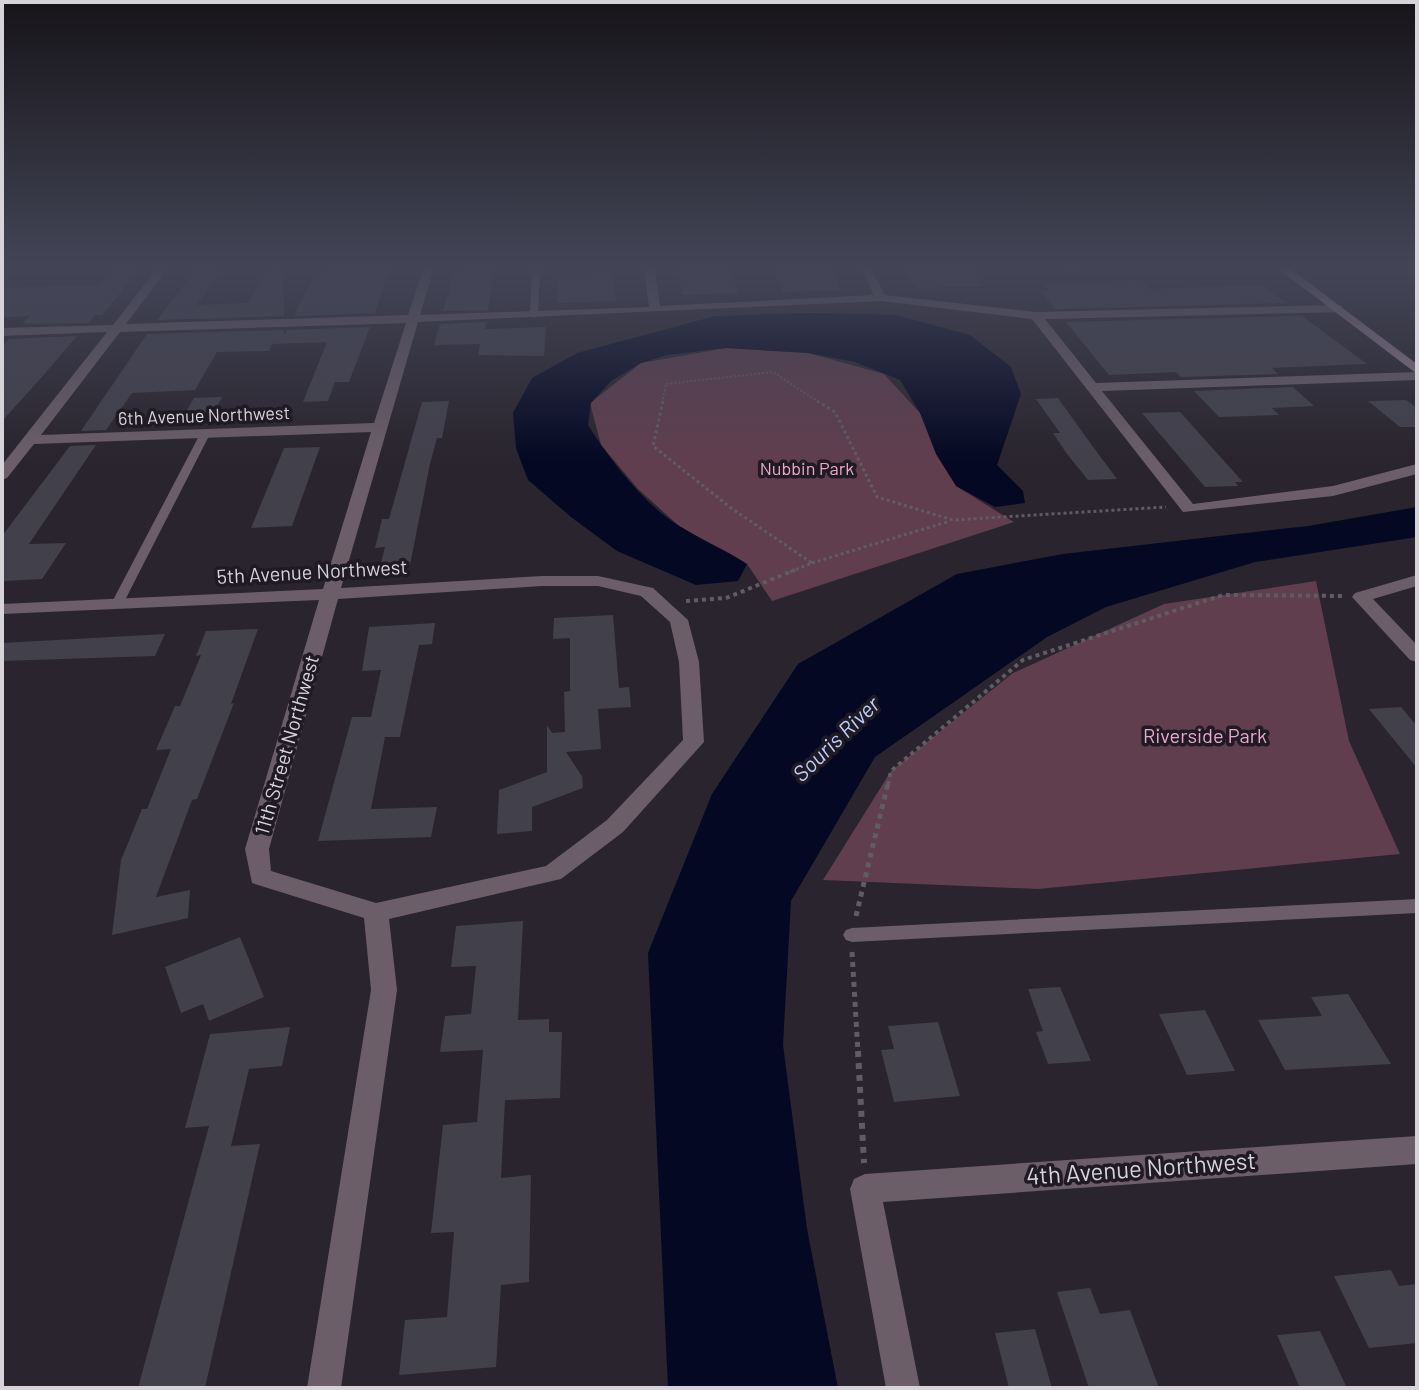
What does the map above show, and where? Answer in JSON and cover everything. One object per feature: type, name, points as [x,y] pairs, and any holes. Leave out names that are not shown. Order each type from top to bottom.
[{"type":"street","points":[[2,475],[114,332]]},
{"type":"street","name":"11th Street Northwest","points":[[376,912],[260,877],[257,849],[410,332]]},
{"type":"street","points":[[1049,332],[1189,509],[1312,495],[1390,479],[1417,469]]},
{"type":"street","points":[[1368,332],[1417,370]]},
{"type":"street","points":[[1094,387],[1417,376]]},
{"type":"street","name":"6th Avenue Northwest","points":[[29,440],[380,427]]},
{"type":"street","points":[[1417,580],[1361,597],[1417,656]]},
{"type":"street","name":"5th Avenue Northwest","points":[[2,609],[542,581],[598,581],[647,592],[660,603]]},
{"type":"street","points":[[324,1388],[384,990],[376,912],[553,873],[615,826],[694,742],[689,662],[679,620],[660,603]]},
{"type":"street","name":"4th Avenue Northwest","points":[[865,1189],[1417,1150]]},
{"type":"street","points":[[865,1189],[903,1388]]},
{"type":"lane","points":[[117,604],[205,434]]},
{"type":"lane","points":[[852,935],[1417,906]]},
{"type":"path","points":[[812,563],[731,508],[653,446],[666,384],[773,372],[835,412],[877,497],[953,520]]},
{"type":"path","points":[[660,603],[726,598],[812,563],[953,520],[1168,507]]},
{"type":"path","points":[[865,1189],[852,935],[891,771],[1023,660],[1223,595],[1361,597]]},
{"type":"green space","name":"Nubbin Park","points":[[726,348],[808,353],[884,374],[920,413],[956,486],[1014,522],[772,601],[747,564],[679,526],[638,489],[601,445],[590,403],[641,363]]},
{"type":"green space","name":"Riverside Park","points":[[1316,581],[1349,741],[1400,854],[1038,889],[823,880],[891,771],[1013,673],[1164,604]]},
{"type":"water","points":[[656,332],[958,332],[970,335],[1011,367],[1021,394],[997,465],[1023,491],[1025,503],[995,507],[956,486],[936,454],[920,413],[900,380],[855,362],[808,353],[726,348],[667,355],[641,363],[611,381],[591,403],[588,425],[618,467],[654,507],[681,527],[747,564],[738,581],[696,585],[617,551],[528,480],[516,448],[513,413],[532,378],[577,353]]},
{"type":"water","name":"Souris River","points":[[1417,507],[1417,537],[1255,562],[1106,607],[1047,637],[875,757],[791,901],[783,1045],[807,1229],[838,1388],[668,1388],[648,953],[712,794],[798,664],[957,574],[1063,554],[1308,526]]},
{"type":"building","points":[[284,332],[284,335],[286,332],[368,332],[349,382],[335,382],[328,401],[303,402],[327,342],[272,344],[269,351],[217,352],[195,390],[132,393],[106,430],[81,431],[147,334]]},
{"type":"building","points":[[438,332],[546,332],[544,356],[478,355],[480,344],[434,345]]},
{"type":"building","points":[[1074,332],[1323,332],[1367,364],[1272,368],[1278,374],[1181,377],[1176,372],[1109,375]]},
{"type":"building","points":[[77,336],[2,421],[2,346],[9,339]]},
{"type":"building","points":[[1293,387],[1314,406],[1272,408],[1279,415],[1219,417],[1194,391]]},
{"type":"building","points":[[222,397],[212,416],[183,417],[194,398]]},
{"type":"building","points":[[1058,398],[1117,479],[1088,480],[1067,454],[1053,433],[1060,433],[1036,399]]},
{"type":"building","points":[[1406,400],[1417,408],[1417,427],[1400,427],[1368,401]]},
{"type":"building","points":[[449,401],[442,438],[437,438],[430,464],[410,565],[380,567],[385,547],[375,548],[382,519],[389,519],[422,402]]},
{"type":"building","points":[[1180,412],[1243,482],[1235,482],[1238,486],[1205,487],[1142,413]]},
{"type":"building","points":[[96,445],[29,544],[66,543],[42,579],[2,583],[2,536],[70,446]]},
{"type":"building","points":[[320,447],[292,526],[251,528],[284,448]]},
{"type":"building","points":[[613,615],[619,688],[629,687],[631,707],[598,709],[601,749],[566,752],[582,776],[583,788],[532,807],[532,831],[497,834],[499,790],[547,772],[547,725],[552,733],[565,732],[564,692],[570,691],[570,638],[553,639],[554,618]]},
{"type":"building","points":[[435,623],[432,644],[419,645],[400,737],[385,737],[371,809],[437,807],[431,837],[318,841],[352,717],[371,717],[381,670],[362,671],[369,627]]},
{"type":"building","points":[[258,629],[231,704],[234,703],[197,799],[192,800],[156,897],[190,890],[188,918],[112,935],[121,860],[142,809],[147,809],[171,749],[156,750],[175,706],[180,706],[201,655],[196,656],[206,631]]},
{"type":"building","points":[[165,634],[155,656],[2,661],[2,643]]},
{"type":"building","points":[[1401,707],[1417,726],[1417,768],[1369,709]]},
{"type":"building","points":[[523,921],[518,1020],[549,1019],[549,1032],[562,1032],[560,1098],[505,1100],[501,1178],[531,1175],[529,1282],[501,1285],[496,1367],[399,1375],[405,1320],[447,1317],[454,1232],[431,1233],[443,1125],[477,1122],[483,1050],[440,1052],[445,1016],[471,1014],[476,966],[451,967],[456,926]]},
{"type":"building","points":[[240,937],[264,997],[209,1021],[203,1004],[181,1013],[165,967]]},
{"type":"building","points":[[1060,987],[1091,1061],[1048,1064],[1036,1032],[1043,1031],[1028,989]]},
{"type":"building","points":[[1348,994],[1391,1064],[1285,1070],[1258,1020],[1322,1016],[1311,997]]},
{"type":"building","points":[[1205,1010],[1235,1071],[1187,1075],[1159,1014]]},
{"type":"building","points":[[938,1022],[960,1096],[894,1102],[881,1050],[894,1049],[888,1026]]},
{"type":"building","points":[[290,1027],[282,1066],[249,1069],[231,1146],[260,1144],[205,1388],[138,1388],[209,1126],[185,1128],[210,1034]]},
{"type":"building","points":[[1391,1270],[1399,1286],[1417,1284],[1417,1343],[1369,1348],[1334,1276]]},
{"type":"building","points":[[1090,1288],[1100,1314],[1130,1310],[1159,1388],[1089,1388],[1057,1292]]},
{"type":"building","points":[[1035,1329],[1052,1388],[1009,1388],[995,1333]]},
{"type":"building","points":[[1320,1331],[1347,1388],[1300,1388],[1277,1335]]}]
